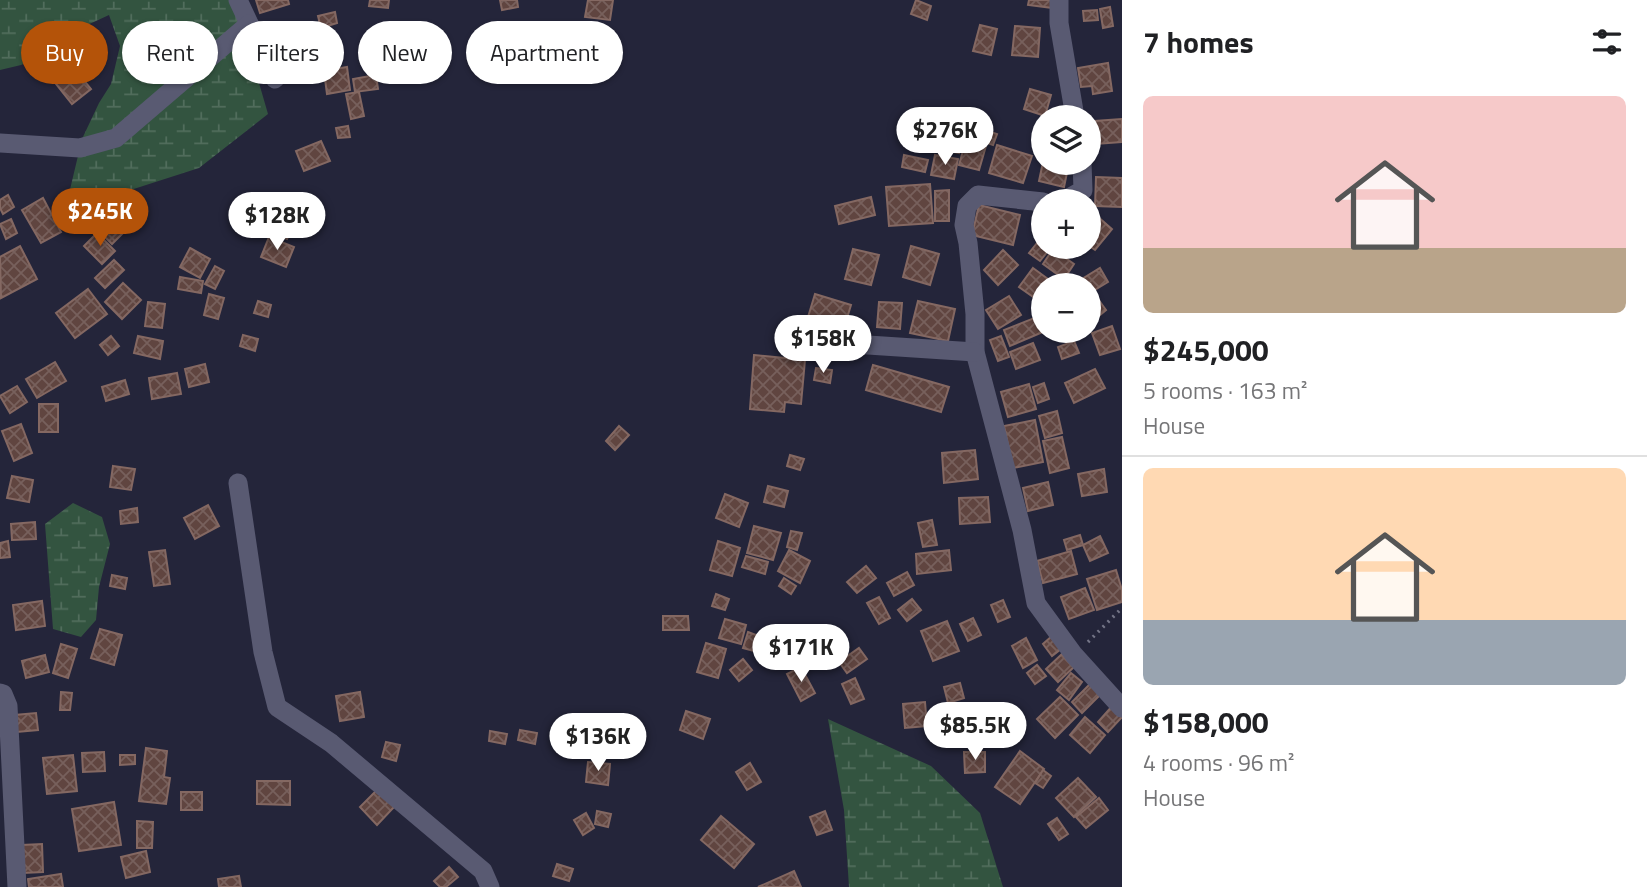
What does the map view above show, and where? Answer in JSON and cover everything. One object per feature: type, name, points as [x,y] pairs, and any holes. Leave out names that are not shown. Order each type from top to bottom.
[{"type":"street","points":[[238,0],[248,21]]},
{"type":"street","points":[[1059,0],[1059,23],[1072,105]]},
{"type":"street","points":[[0,143],[80,148],[116,138],[232,39]]},
{"type":"street","points":[[1031,201],[978,195],[967,206],[964,225],[975,314],[975,352],[1022,530],[1036,603],[1074,655],[1122,708]]},
{"type":"street","points":[[822,342],[975,352]]},
{"type":"street","points":[[238,483],[263,652],[277,707],[331,743],[473,862],[483,871],[490,887]]},
{"type":"street","points":[[0,693],[8,706],[17,887]]},
{"type":"path","points":[[1074,655],[1122,608]]},
{"type":"green space","points":[[0,0],[235,0],[241,21],[232,21],[232,84],[259,84],[268,114],[199,168],[115,195],[69,230],[68,198],[82,139],[111,84],[120,46],[109,15],[96,21],[21,21],[21,65],[0,70]]},
{"type":"green space","points":[[73,503],[102,517],[110,544],[99,587],[96,620],[81,637],[53,629],[45,524]]},
{"type":"green space","points":[[828,719],[931,766],[980,813],[1003,887],[849,887],[844,810]]},
{"type":"building","points":[[256,0],[288,0],[289,4],[260,13]]},
{"type":"building","points":[[370,0],[389,0],[388,8],[369,6]]},
{"type":"building","points":[[500,0],[517,0],[518,7],[502,10]]},
{"type":"building","points":[[588,0],[613,0],[610,20],[585,17]]},
{"type":"building","points":[[916,0],[931,6],[927,20],[911,14]]},
{"type":"building","points":[[1029,0],[1053,0],[1053,8],[1028,5]]},
{"type":"building","points":[[1110,7],[1113,26],[1103,28],[1100,9]]},
{"type":"building","points":[[1097,10],[1098,20],[1084,21],[1083,11]]},
{"type":"building","points":[[335,12],[337,21],[319,21],[318,16]]},
{"type":"building","points":[[980,25],[997,29],[991,55],[973,51]]},
{"type":"building","points":[[1015,26],[1040,28],[1038,57],[1012,55]]},
{"type":"building","points":[[1108,63],[1112,91],[1093,94],[1092,86],[1081,87],[1078,68]]},
{"type":"building","points":[[347,67],[350,90],[327,94],[326,84],[344,84],[344,68]]},
{"type":"building","points":[[358,78],[358,84],[377,84],[378,89],[355,92],[353,79]]},
{"type":"building","points":[[56,84],[87,84],[91,89],[72,104]]},
{"type":"building","points":[[1030,89],[1051,95],[1048,105],[1031,105],[1031,111],[1024,109]]},
{"type":"building","points":[[359,92],[364,116],[351,119],[346,94]]},
{"type":"building","points":[[1122,119],[1122,142],[1101,144],[1101,121]]},
{"type":"building","points":[[348,126],[350,137],[338,138],[336,128]]},
{"type":"building","points":[[942,126],[963,130],[959,153],[938,149]]},
{"type":"building","points":[[985,130],[997,134],[993,145],[981,141]]},
{"type":"building","points":[[966,140],[986,146],[979,170],[959,165]]},
{"type":"building","points":[[321,141],[330,161],[304,171],[296,151]]},
{"type":"building","points":[[997,145],[1031,156],[1023,183],[989,173]]},
{"type":"building","points":[[904,155],[928,160],[925,172],[902,167]]},
{"type":"building","points":[[935,155],[958,159],[954,179],[931,175]]},
{"type":"building","points":[[1040,175],[1067,175],[1064,187],[1039,181]]},
{"type":"building","points":[[1096,177],[1122,178],[1122,207],[1101,206],[1101,189],[1096,189]]},
{"type":"building","points":[[930,184],[933,223],[889,226],[886,187]]},
{"type":"building","points":[[949,190],[949,221],[935,221],[935,191]]},
{"type":"building","points":[[8,195],[14,207],[3,214],[0,200]]},
{"type":"building","points":[[871,197],[875,215],[839,224],[835,206]]},
{"type":"building","points":[[43,198],[61,232],[41,243],[22,210]]},
{"type":"building","points":[[979,205],[1020,215],[1013,245],[972,235]]},
{"type":"building","points":[[108,216],[124,232],[112,244],[96,228]]},
{"type":"building","points":[[283,216],[296,222],[287,239],[274,233]]},
{"type":"building","points":[[11,219],[17,233],[6,239],[0,224]]},
{"type":"building","points":[[1101,219],[1112,229],[1101,243]]},
{"type":"building","points":[[97,233],[115,251],[102,264],[84,246]]},
{"type":"building","points":[[269,237],[294,247],[286,267],[261,257]]},
{"type":"building","points":[[20,246],[37,279],[1,298],[0,257]]},
{"type":"building","points":[[911,246],[939,254],[930,285],[903,277]]},
{"type":"building","points":[[190,248],[210,259],[200,278],[180,267]]},
{"type":"building","points":[[853,249],[879,255],[871,285],[845,279]]},
{"type":"building","points":[[1003,250],[1018,265],[998,285],[984,270]]},
{"type":"building","points":[[1046,259],[1067,259],[1074,264],[1068,273],[1056,273],[1043,264]]},
{"type":"building","points":[[114,260],[124,270],[105,288],[95,278]]},
{"type":"building","points":[[215,266],[224,271],[215,289],[205,284]]},
{"type":"building","points":[[1033,268],[1040,273],[1031,273],[1031,295],[1019,287]]},
{"type":"building","points":[[1100,268],[1108,282],[1101,286],[1101,273],[1092,273]]},
{"type":"building","points":[[180,277],[203,281],[201,293],[178,289]]},
{"type":"building","points":[[123,283],[141,300],[122,319],[105,302]]},
{"type":"building","points":[[88,289],[107,314],[75,338],[56,313]]},
{"type":"building","points":[[209,294],[224,298],[218,319],[204,315]]},
{"type":"building","points":[[815,294],[851,305],[841,338],[805,327]]},
{"type":"building","points":[[1009,296],[1021,315],[998,329],[986,310]]},
{"type":"building","points":[[258,301],[271,305],[268,317],[254,313]]},
{"type":"building","points":[[918,301],[955,309],[948,341],[910,333]]},
{"type":"building","points":[[148,302],[165,304],[162,328],[145,326]]},
{"type":"building","points":[[879,302],[902,303],[900,329],[877,327]]},
{"type":"building","points":[[1031,319],[1031,337],[1010,346],[1004,330]]},
{"type":"building","points":[[1112,326],[1120,349],[1100,355],[1096,343],[1101,343],[1101,330]]},
{"type":"building","points":[[243,335],[258,339],[255,351],[240,346]]},
{"type":"building","points":[[111,336],[119,346],[108,355],[100,345]]},
{"type":"building","points":[[138,336],[163,341],[160,359],[134,353]]},
{"type":"building","points":[[1001,336],[1009,357],[998,361],[990,340]]},
{"type":"building","points":[[1033,343],[1040,360],[1016,369],[1010,352]]},
{"type":"building","points":[[1075,343],[1079,353],[1062,359],[1058,347]]},
{"type":"building","points":[[754,355],[805,360],[801,404],[785,402],[784,412],[750,409]]},
{"type":"building","points":[[55,362],[66,381],[37,398],[26,379]]},
{"type":"building","points":[[205,364],[209,382],[189,387],[185,369]]},
{"type":"building","points":[[873,365],[949,387],[941,412],[866,390]]},
{"type":"building","points":[[816,368],[832,370],[830,383],[814,380]]},
{"type":"building","points":[[1095,369],[1105,388],[1074,403],[1065,383]]},
{"type":"building","points":[[177,373],[181,394],[152,399],[149,378]]},
{"type":"building","points":[[125,380],[129,394],[106,401],[102,387]]},
{"type":"building","points":[[1044,383],[1049,399],[1038,403],[1033,387]]},
{"type":"building","points":[[1029,384],[1036,409],[1008,417],[1001,392]]},
{"type":"building","points":[[17,386],[27,402],[10,413],[0,396]]},
{"type":"building","points":[[39,404],[58,404],[58,432],[39,432]]},
{"type":"building","points":[[1057,411],[1062,433],[1045,438],[1039,416]]},
{"type":"building","points":[[1035,420],[1043,462],[1013,468],[1004,426]]},
{"type":"building","points":[[21,424],[32,453],[14,461],[2,431]]},
{"type":"building","points":[[619,426],[629,435],[615,450],[606,441]]},
{"type":"building","points":[[1062,437],[1069,468],[1050,473],[1043,441]]},
{"type":"building","points":[[975,450],[978,479],[944,483],[942,453]]},
{"type":"building","points":[[790,455],[804,459],[800,470],[787,466]]},
{"type":"building","points":[[113,466],[135,469],[131,490],[110,487]]},
{"type":"building","points":[[1104,469],[1107,492],[1082,496],[1078,474]]},
{"type":"building","points":[[12,476],[33,480],[29,502],[7,498]]},
{"type":"building","points":[[1048,482],[1053,505],[1028,511],[1023,488]]},
{"type":"building","points":[[768,486],[788,491],[784,507],[764,502]]},
{"type":"building","points":[[725,494],[748,503],[739,527],[716,518]]},
{"type":"building","points":[[988,497],[990,522],[960,524],[959,498]]},
{"type":"building","points":[[208,505],[219,526],[195,539],[184,518]]},
{"type":"building","points":[[137,508],[138,522],[121,524],[120,511]]},
{"type":"building","points":[[932,520],[937,545],[923,547],[918,523]]},
{"type":"building","points":[[35,522],[36,539],[12,540],[11,524]]},
{"type":"building","points":[[754,526],[781,533],[773,560],[747,553]]},
{"type":"building","points":[[791,531],[802,533],[797,550],[787,547]]},
{"type":"building","points":[[1080,535],[1083,545],[1067,550],[1064,540]]},
{"type":"building","points":[[1100,536],[1108,553],[1090,561],[1083,545]]},
{"type":"building","points":[[8,541],[10,557],[0,558],[0,543]]},
{"type":"building","points":[[718,541],[740,548],[732,576],[710,570]]},
{"type":"building","points":[[165,550],[170,584],[154,586],[149,552]]},
{"type":"building","points":[[789,550],[810,561],[800,583],[778,571]]},
{"type":"building","points":[[949,550],[951,570],[917,574],[916,554]]},
{"type":"building","points":[[1071,551],[1077,574],[1043,583],[1037,561]]},
{"type":"building","points":[[746,556],[768,562],[765,574],[742,567]]},
{"type":"building","points":[[866,566],[876,578],[857,593],[847,582]]},
{"type":"building","points":[[1116,570],[1122,590],[1122,602],[1097,610],[1087,579]]},
{"type":"building","points":[[907,572],[914,585],[894,596],[887,583]]},
{"type":"building","points":[[112,575],[127,578],[125,589],[110,586]]},
{"type":"building","points":[[784,578],[796,586],[791,594],[779,586]]},
{"type":"building","points":[[1085,588],[1094,610],[1069,619],[1061,597]]},
{"type":"building","points":[[716,594],[729,599],[725,610],[712,606]]},
{"type":"building","points":[[879,597],[890,618],[879,624],[867,603]]},
{"type":"building","points":[[912,599],[921,610],[907,621],[898,610]]},
{"type":"building","points":[[1003,600],[1010,617],[998,622],[991,605]]},
{"type":"building","points":[[42,601],[45,626],[16,630],[13,605]]},
{"type":"building","points":[[663,616],[688,616],[689,630],[663,630]]},
{"type":"building","points":[[973,618],[981,635],[968,641],[960,624]]},
{"type":"building","points":[[725,619],[746,625],[741,644],[719,638]]},
{"type":"building","points":[[947,621],[959,651],[933,661],[921,631]]},
{"type":"building","points":[[100,629],[122,635],[114,665],[91,658]]},
{"type":"building","points":[[748,632],[759,636],[754,651],[743,648]]},
{"type":"building","points":[[1052,636],[1061,649],[1052,656],[1043,644]]},
{"type":"building","points":[[1026,638],[1037,660],[1023,668],[1012,646]]},
{"type":"building","points":[[706,643],[726,649],[718,678],[697,672]]},
{"type":"building","points":[[61,644],[77,649],[68,678],[53,673]]},
{"type":"building","points":[[859,648],[867,659],[847,673],[839,662]]},
{"type":"building","points":[[1062,654],[1074,667],[1058,682],[1046,669]]},
{"type":"building","points":[[45,655],[49,672],[26,678],[22,661]]},
{"type":"building","points":[[743,659],[752,670],[739,681],[730,670]]},
{"type":"building","points":[[1037,665],[1046,676],[1035,684],[1027,673]]},
{"type":"building","points":[[801,667],[815,693],[801,701],[787,674]]},
{"type":"building","points":[[1071,673],[1082,682],[1069,700],[1057,690]]},
{"type":"building","points":[[855,678],[864,699],[851,704],[842,684]]},
{"type":"building","points":[[960,683],[964,698],[948,703],[944,687]]},
{"type":"building","points":[[1090,684],[1100,695],[1082,713],[1072,702]]},
{"type":"building","points":[[61,692],[72,693],[70,710],[60,710]]},
{"type":"building","points":[[360,692],[364,717],[340,721],[336,696]]},
{"type":"building","points":[[1060,697],[1078,715],[1055,738],[1037,719]]},
{"type":"building","points":[[925,702],[927,726],[905,728],[903,704]]},
{"type":"building","points":[[1113,705],[1122,717],[1108,732],[1098,722]]},
{"type":"building","points":[[686,711],[710,719],[703,739],[680,730]]},
{"type":"building","points":[[36,713],[38,730],[17,732],[15,715]]},
{"type":"building","points":[[1085,717],[1105,735],[1090,753],[1070,735]]},
{"type":"building","points":[[942,719],[951,722],[947,736],[937,733]]},
{"type":"building","points":[[520,730],[537,733],[535,744],[518,740]]},
{"type":"building","points":[[490,731],[507,734],[505,744],[489,741]]},
{"type":"building","points":[[386,742],[400,745],[396,761],[382,757]]},
{"type":"building","points":[[146,748],[167,751],[164,777],[170,778],[166,804],[139,801]]},
{"type":"building","points":[[1020,751],[1044,769],[1020,804],[995,787]]},
{"type":"building","points":[[104,752],[105,771],[83,772],[82,753]]},
{"type":"building","points":[[964,752],[985,752],[985,772],[965,773]]},
{"type":"building","points":[[73,755],[77,791],[47,794],[43,758]]},
{"type":"building","points":[[120,755],[135,755],[135,764],[120,765]]},
{"type":"building","points":[[588,762],[610,764],[608,785],[586,782]]},
{"type":"building","points":[[750,763],[761,782],[747,790],[736,772]]},
{"type":"building","points":[[1043,770],[1051,776],[1043,788],[1035,783]]},
{"type":"building","points":[[1078,778],[1096,797],[1074,817],[1056,798]]},
{"type":"building","points":[[257,781],[290,781],[290,805],[257,804]]},
{"type":"building","points":[[377,790],[394,807],[377,825],[360,807]]},
{"type":"building","points":[[181,792],[202,792],[202,810],[181,810]]},
{"type":"building","points":[[1099,798],[1108,810],[1086,828],[1076,817]]},
{"type":"building","points":[[114,802],[121,845],[79,851],[72,809]]},
{"type":"building","points":[[597,811],[611,814],[608,827],[595,824]]},
{"type":"building","points":[[825,811],[832,830],[817,835],[810,817]]},
{"type":"building","points":[[586,813],[594,828],[583,835],[574,820]]},
{"type":"building","points":[[721,816],[754,844],[734,868],[701,840]]},
{"type":"building","points":[[1057,818],[1068,834],[1059,840],[1048,824]]},
{"type":"building","points":[[137,821],[153,822],[152,848],[137,848]]},
{"type":"building","points":[[42,844],[43,872],[23,873],[22,845]]},
{"type":"building","points":[[146,851],[150,872],[126,878],[121,857]]},
{"type":"building","points":[[557,864],[573,869],[569,881],[553,876]]},
{"type":"building","points":[[449,867],[458,877],[446,887],[440,887],[434,881]]},
{"type":"building","points":[[794,871],[801,887],[758,887]]},
{"type":"building","points":[[61,874],[63,887],[29,887],[28,879]]},
{"type":"building","points":[[239,876],[241,887],[219,887],[218,879]]}]
